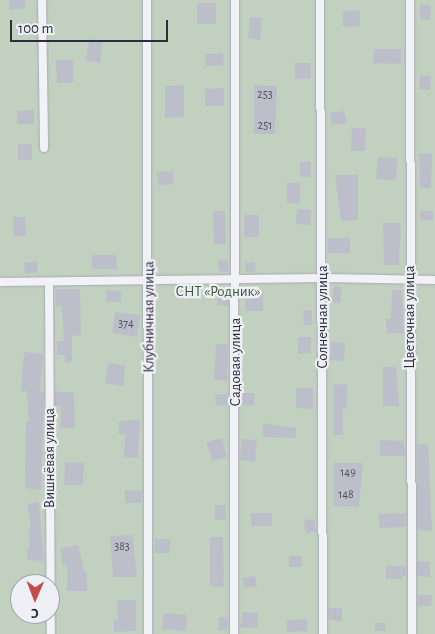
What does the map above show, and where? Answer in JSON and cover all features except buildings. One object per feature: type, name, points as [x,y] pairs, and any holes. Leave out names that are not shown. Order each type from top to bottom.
[{"type":"street","points":[[42,0],[44,148]]},
{"type":"street","name":"Клубничная улица","points":[[146,0],[149,281],[148,634]]},
{"type":"street","name":"Садовая улица","points":[[234,634],[237,279],[235,0]]},
{"type":"street","name":"Солнечная улица","points":[[320,0],[323,278],[323,634]]},
{"type":"street","name":"Цветочная улица","points":[[410,0],[412,634]]},
{"type":"street","points":[[0,282],[323,278],[435,280]]},
{"type":"street","name":"Вишнёвая улица","points":[[49,282],[51,634]]},
{"type":"green space","name":"СНТ «Родник»","points":[[0,0],[435,0],[435,634],[0,634]]}]
